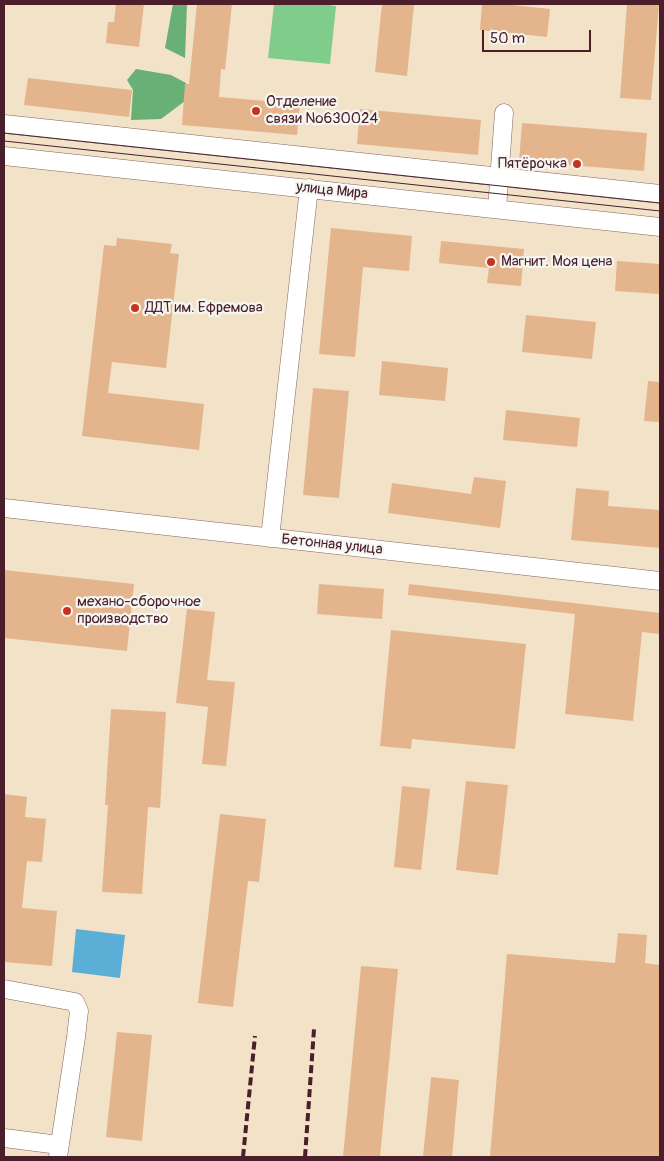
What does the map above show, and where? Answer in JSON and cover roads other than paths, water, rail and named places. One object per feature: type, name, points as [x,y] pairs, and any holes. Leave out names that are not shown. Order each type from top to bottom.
[{"type":"street","points":[[497,209],[504,114]]},
{"type":"street","points":[[4,124],[660,194]]},
{"type":"street","name":"улица Мира","points":[[4,156],[660,227]]},
{"type":"street","points":[[270,538],[309,188]]},
{"type":"street","name":"Бетонная улица","points":[[4,508],[660,581]]},
{"type":"street","points":[[4,989],[75,1002],[79,1011],[58,1151],[4,1138]]},
{"type":"water","points":[[76,929],[125,935],[120,978],[72,972]]},
{"type":"tram line","points":[[4,133],[660,203]]},
{"type":"tram line","points":[[4,141],[660,211]]},
{"type":"railway","points":[[305,1157],[314,1029]]},
{"type":"railway","points":[[243,1157],[255,1036]]},
{"type":"place","name":"Отделение связи №630024","points":[[256,111]]},
{"type":"place","name":"Пятёрочка","points":[[577,164]]},
{"type":"place","name":"Магнит. Моя цена","points":[[491,262]]},
{"type":"place","name":"ДДТ им. Ефремова","points":[[135,308]]},
{"type":"place","name":"механо-сборочное производство","points":[[67,611]]}]
